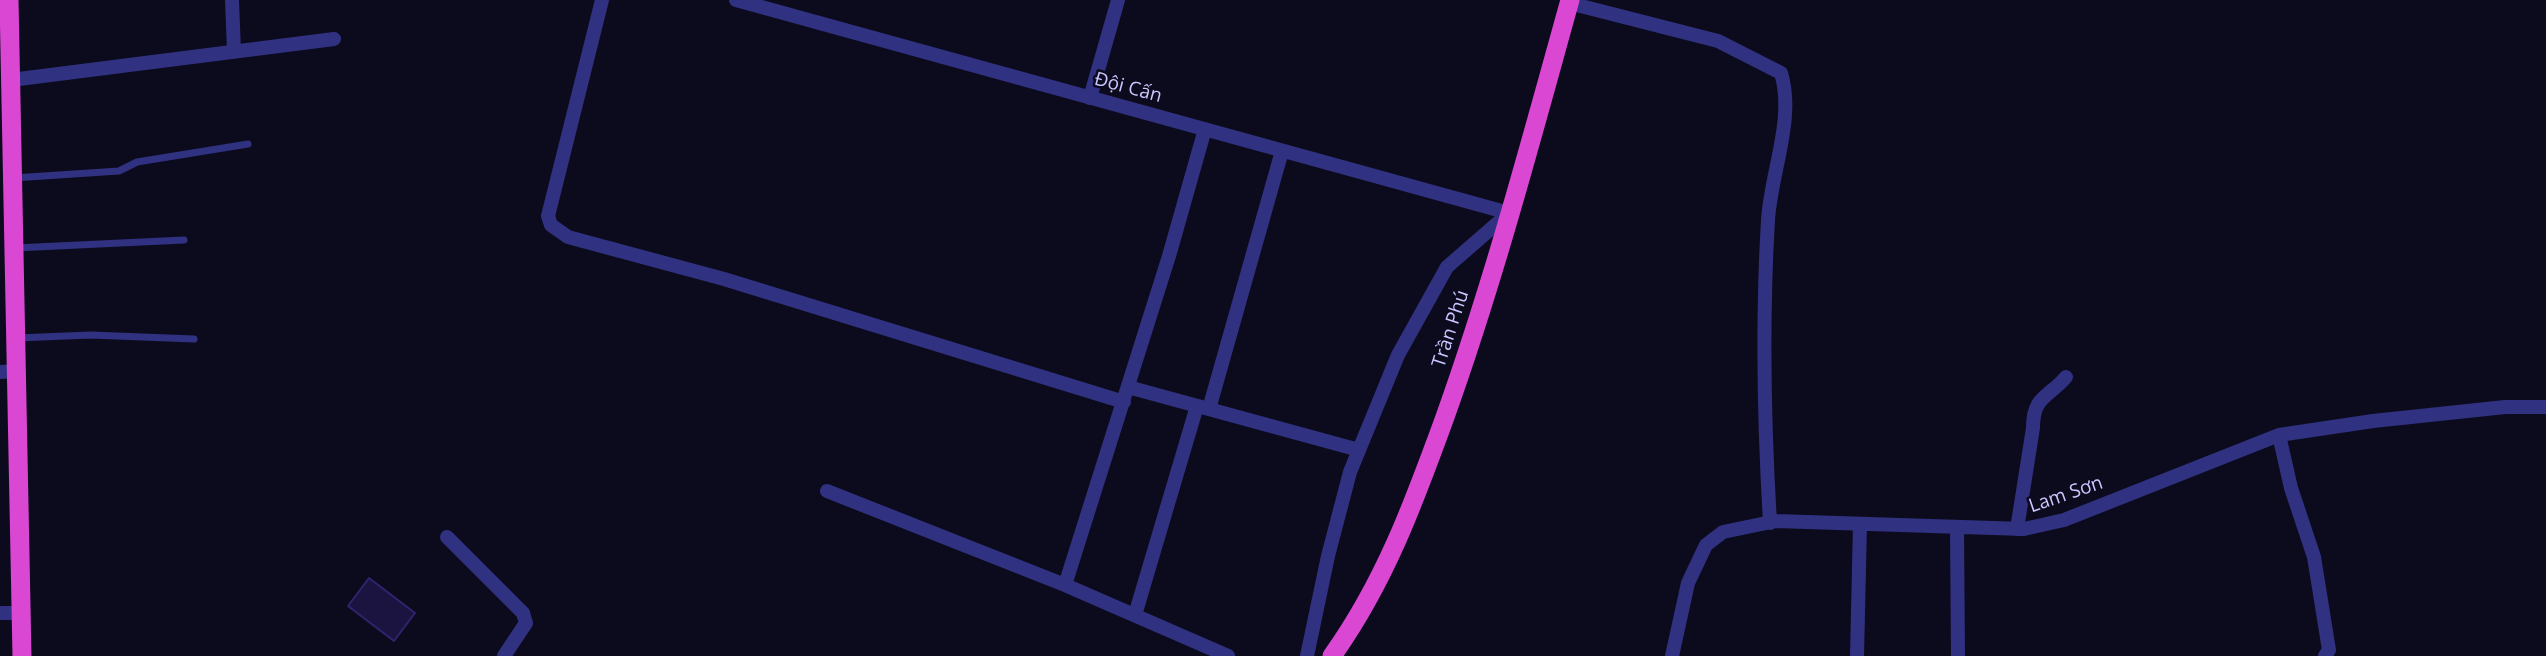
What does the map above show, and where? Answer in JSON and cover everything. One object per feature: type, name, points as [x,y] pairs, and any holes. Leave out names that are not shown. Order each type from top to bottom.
[{"type":"highway","points":[[9,0],[16,338],[8,372],[22,656]]},
{"type":"highway","name":"Trần Phú","points":[[1332,656],[1351,629],[1405,528],[1478,326],[1570,2]]},
{"type":"street","points":[[232,0],[234,52]]},
{"type":"street","points":[[602,0],[548,216],[556,230],[568,237],[724,279],[1124,402]]},
{"type":"street","name":"Đội Cấn","points":[[736,0],[1510,214]]},
{"type":"street","points":[[1090,98],[1118,0]]},
{"type":"street","points":[[1570,2],[1718,41],[1781,73],[1785,86],[1784,118],[1768,219],[1766,456],[1770,523]]},
{"type":"street","points":[[11,79],[334,39]]},
{"type":"street","points":[[1065,585],[1124,402],[1205,129]]},
{"type":"street","points":[[1135,615],[1282,151]]},
{"type":"street","points":[[1307,656],[1328,556],[1359,450],[1398,355],[1447,267],[1510,214]]},
{"type":"street","points":[[2017,529],[2033,428],[2033,412],[2042,396],[2057,387],[2066,377]]},
{"type":"street","points":[[1128,387],[1359,450]]},
{"type":"street","name":"Lam Sơn","points":[[1672,656],[1688,583],[1706,545],[1723,532],[1770,523],[2017,529],[2064,520],[2279,435],[2400,418],[2505,407],[2546,407]]},
{"type":"street","points":[[2279,435],[2291,488],[2314,557],[2329,650],[2325,656]]},
{"type":"street","points":[[827,491],[1065,585],[1228,656]]},
{"type":"street","points":[[1857,656],[1860,524]]},
{"type":"street","points":[[1957,527],[1958,656]]},
{"type":"street","points":[[447,537],[523,612],[526,623],[504,656]]},
{"type":"street","points":[[0,613],[21,613]]},
{"type":"lane","points":[[13,178],[119,171],[137,162],[248,144]]},
{"type":"lane","points":[[14,248],[184,240]]},
{"type":"lane","points":[[16,338],[91,335],[194,339]]},
{"type":"building","points":[[369,578],[415,613],[394,641],[348,606]]}]
